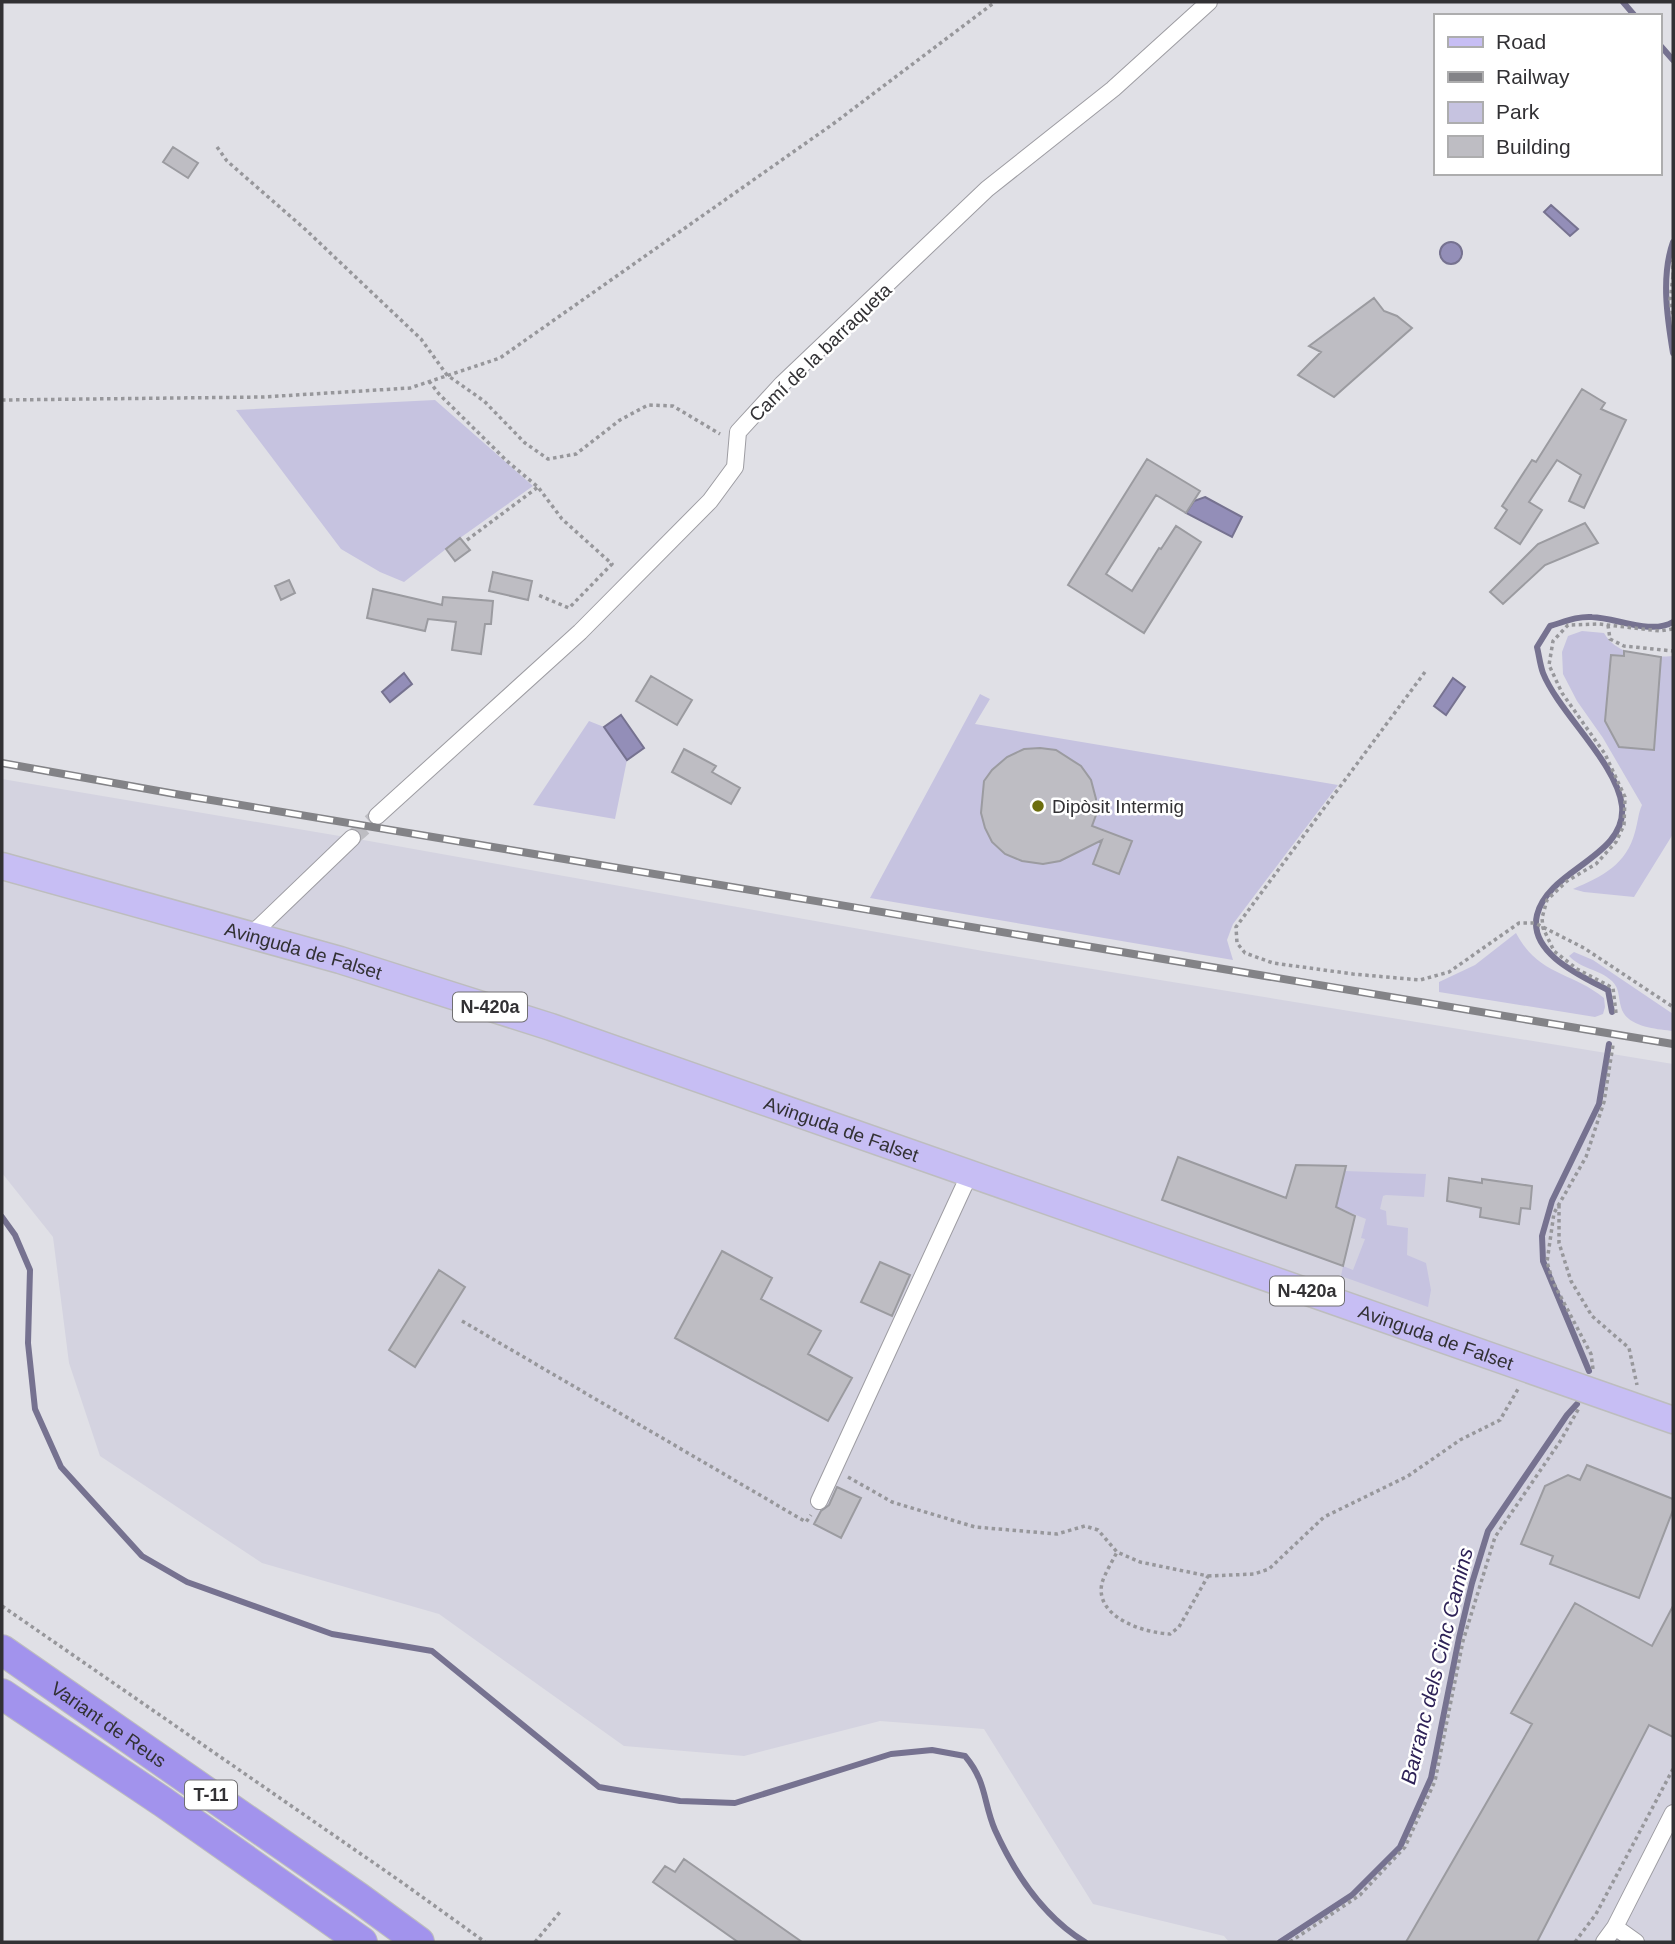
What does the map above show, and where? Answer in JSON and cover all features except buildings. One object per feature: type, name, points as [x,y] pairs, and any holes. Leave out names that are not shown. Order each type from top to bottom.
[{"type":"highway","name":"Variant de Reus","points":[[2,1650],[419,1942]]},
{"type":"highway","name":"Variant de Reus","points":[[2,1694],[163,1802],[362,1942]]},
{"type":"main road","name":"Avinguda de Falset","points":[[2,866],[340,960],[551,1027],[1673,1420]]},
{"type":"street","name":"Camí de la barraqueta","points":[[377,816],[580,632],[710,501],[735,467],[738,432],[782,384],[987,189],[1113,89],[1209,2]]},
{"type":"street","points":[[251,935],[352,838]]},
{"type":"street","points":[[819,1501],[970,1173]]},
{"type":"street","points":[[1604,1942],[1615,1927],[1673,1813]]},
{"type":"street","points":[[1615,1927],[1636,1942]]},
{"type":"path","points":[[2,400],[275,397],[410,388],[500,358],[833,124],[995,2]]},
{"type":"path","points":[[217,147],[228,161],[306,230],[421,339],[447,375],[484,401],[525,443],[548,459],[576,454],[621,420],[648,405],[673,406],[737,444]]},
{"type":"path","points":[[1673,260],[1673,318]]},
{"type":"path","points":[[429,381],[507,461],[538,487],[562,519],[612,564],[569,608],[538,595]]},
{"type":"path","points":[[467,540],[538,487]]},
{"type":"path","points":[[1616,1013],[1613,988],[1577,969],[1554,951],[1543,928],[1542,918],[1547,900],[1567,881],[1596,864],[1616,842],[1624,825],[1625,797],[1605,754],[1562,693],[1549,665],[1553,641],[1568,625],[1608,625],[1660,631],[1673,629]]},
{"type":"path","points":[[1608,625],[1611,639],[1624,646],[1673,651]]},
{"type":"path","points":[[1425,671],[1236,927],[1237,943],[1245,953],[1273,963],[1420,980],[1449,972],[1519,923],[1535,923],[1584,948],[1673,1007]]},
{"type":"path","points":[[1593,1373],[1591,1354],[1553,1282],[1547,1262],[1554,1213],[1586,1157],[1604,1102],[1613,1045]]},
{"type":"path","points":[[1560,1203],[1559,1243],[1571,1281],[1592,1317],[1629,1348],[1643,1409]]},
{"type":"path","points":[[462,1321],[806,1522],[819,1501]]},
{"type":"path","points":[[834,1469],[892,1502],[975,1527],[1057,1534],[1085,1526],[1098,1530],[1117,1552],[1140,1562],[1208,1576],[1254,1574],[1269,1569],[1324,1517],[1408,1476],[1460,1440],[1500,1420],[1530,1370]]},
{"type":"path","points":[[1290,1942],[1360,1895],[1405,1847],[1435,1781],[1463,1641],[1495,1537],[1561,1440],[1581,1405]]},
{"type":"path","points":[[1117,1552],[1102,1582],[1105,1606],[1131,1626],[1157,1634],[1170,1634],[1179,1627],[1208,1576]]},
{"type":"path","points":[[2,1606],[485,1942]]},
{"type":"path","points":[[1575,1942],[1596,1914],[1673,1769]]},
{"type":"path","points":[[535,1942],[560,1912]]},
{"type":"shaded area","points":[[1551,205],[1578,229],[1570,236],[1544,212]]},
{"type":"shaded area","points":[[1447,242],[1455,242],[1462,249],[1462,257],[1455,264],[1447,264],[1440,257],[1440,249]]},
{"type":"shaded area","points":[[1205,497],[1242,517],[1232,537],[1186,513],[1194,501]]},
{"type":"shaded area","points":[[404,673],[412,684],[390,702],[382,692]]},
{"type":"shaded area","points":[[1453,678],[1465,687],[1446,715],[1434,706]]},
{"type":"shaded area","points":[[621,715],[644,748],[627,760],[604,727]]},
{"type":"shaded area","points":[[2,779],[369,841],[983,951],[1673,1064],[1673,1942],[1229,1942],[1224,1936],[1093,1904],[984,1729],[880,1721],[744,1756],[624,1746],[439,1614],[262,1563],[100,1456],[69,1363],[53,1237],[2,1173]]},
{"type":"green space","points":[[435,400],[533,486],[404,582],[380,572],[341,549],[236,410]]},
{"type":"green space","points":[[1582,631],[1604,633],[1617,647],[1634,654],[1673,656],[1673,834],[1634,897],[1573,889],[1612,868],[1626,853],[1642,805],[1563,674],[1562,652],[1568,636]]},
{"type":"green space","points":[[980,694],[990,699],[975,724],[1338,785],[1233,924],[1227,940],[1233,960],[870,898]]},
{"type":"green space","points":[[589,721],[604,727],[627,760],[615,819],[533,805]]},
{"type":"green space","points":[[1516,933],[1535,958],[1604,998],[1603,1014],[1595,1017],[1439,992],[1439,982],[1475,965]]},
{"type":"green space","points":[[1574,952],[1593,960],[1673,1014],[1673,1031],[1643,1026],[1629,1019],[1621,1007],[1615,984],[1569,956]]},
{"type":"green space","points":[[1345,1171],[1426,1174],[1424,1197],[1386,1195],[1383,1196],[1380,1209],[1386,1211],[1387,1225],[1408,1228],[1407,1255],[1426,1263],[1431,1290],[1428,1307],[1341,1276],[1343,1266],[1353,1270],[1365,1239],[1361,1238],[1366,1219],[1336,1207]]},
{"type":"waterway","points":[[1623,2],[1633,14]]},
{"type":"waterway","points":[[1661,46],[1673,60]]},
{"type":"waterway","name":"Barranc dels Cinc Camins","points":[[1673,242],[1666,283],[1673,353]]},
{"type":"waterway","name":"Barranc dels Cinc Camins","points":[[1612,1012],[1608,990],[1559,962],[1540,941],[1536,929],[1537,915],[1544,899],[1612,838],[1620,823],[1622,806],[1610,773],[1551,688],[1542,670],[1537,647],[1550,626],[1576,618],[1602,618],[1655,627],[1673,622]]},
{"type":"waterway","name":"Barranc dels Cinc Camins","points":[[1589,1371],[1543,1261],[1542,1236],[1552,1201],[1599,1104],[1609,1044]]},
{"type":"waterway","points":[[2,1217],[15,1235],[30,1270],[28,1343],[35,1409],[61,1467],[142,1556],[187,1582],[332,1634],[432,1651],[599,1787],[680,1801],[735,1803],[891,1754],[932,1750],[965,1756],[981,1783],[995,1830],[1021,1878],[1056,1920],[1085,1942]]},
{"type":"waterway","name":"Barranc dels Cinc Camins","points":[[1280,1942],[1352,1895],[1400,1847],[1431,1778],[1459,1638],[1488,1531],[1577,1404]]},
{"type":"tunnel","points":[[352,838],[377,816]]},
{"type":"railway","points":[[2,763],[1673,1044]]},
{"type":"place","name":"Dipòsit Intermig","points":[[1038,806]]}]
